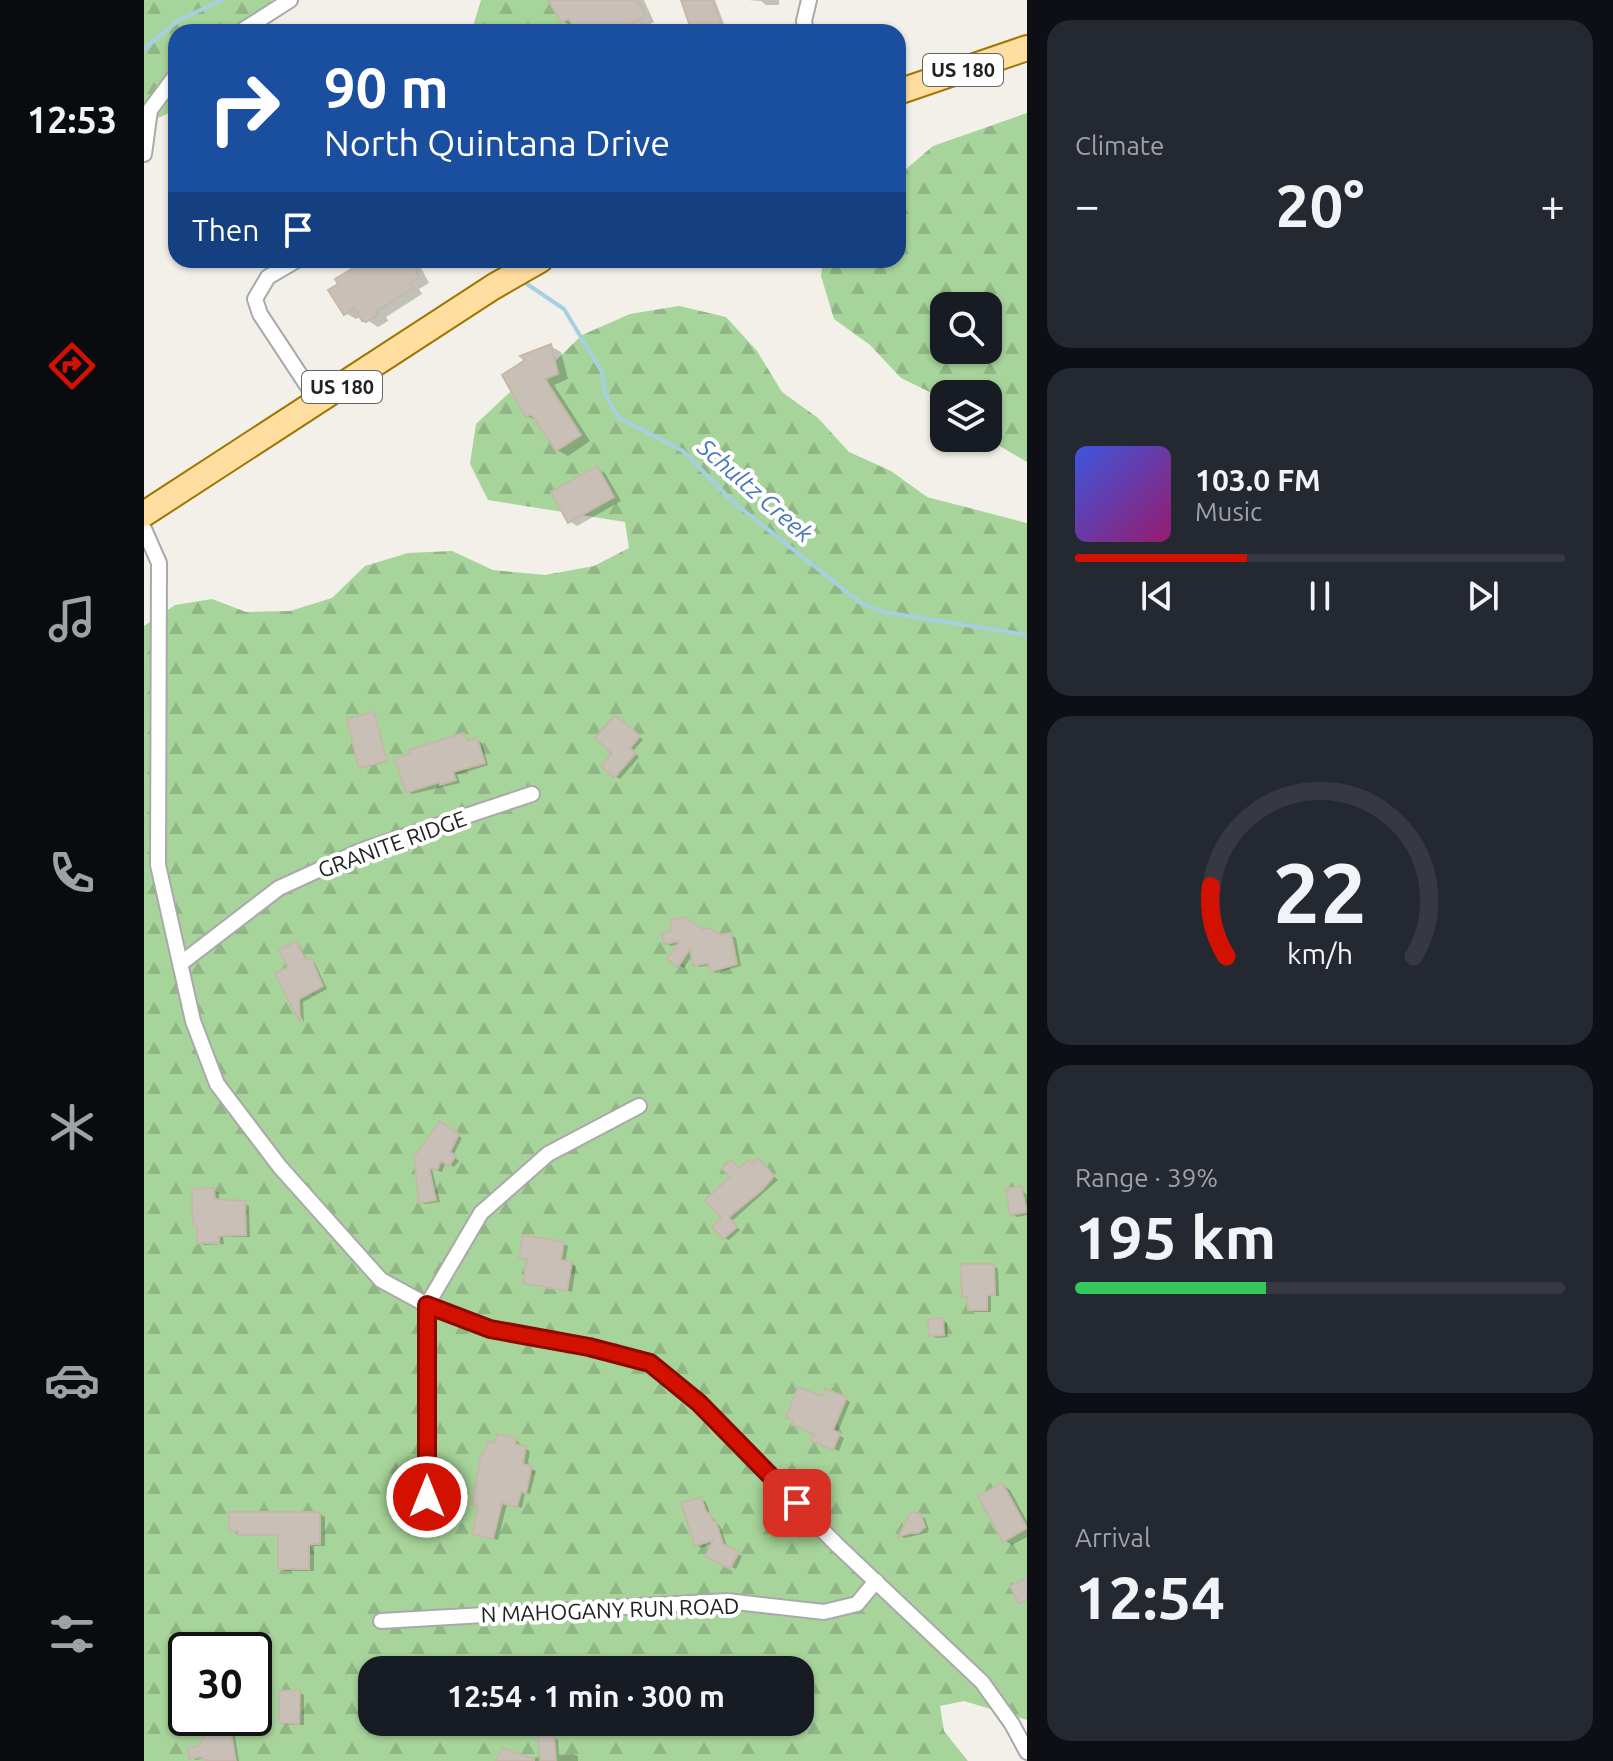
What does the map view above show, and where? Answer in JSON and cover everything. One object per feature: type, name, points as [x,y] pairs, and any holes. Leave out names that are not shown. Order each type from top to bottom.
[{"type":"main road","name":"US 180","points":[[906,89],[1027,48]]},
{"type":"main road","name":"US 180","points":[[144,514],[526,268]]},
{"type":"street","points":[[252,24],[290,0]]},
{"type":"street","points":[[805,24],[809,0]]},
{"type":"street","points":[[144,154],[150,110],[168,86]]},
{"type":"street","points":[[283,268],[268,277],[255,299],[260,314],[318,402]]},
{"type":"street","points":[[144,529],[159,563],[158,865],[193,1021],[217,1084],[280,1167],[381,1280],[427,1305],[490,1329],[589,1347],[650,1363],[699,1403],[876,1581],[982,1682],[1012,1724],[1027,1752]]},
{"type":"street","name":"GRANITE RIDGE","points":[[180,964],[279,888],[360,851],[532,794]]},
{"type":"street","points":[[427,1497],[427,1305],[481,1213],[548,1154],[639,1106]]},
{"type":"street","name":"N MAHOGANY RUN ROAD","points":[[381,1621],[727,1601],[824,1612],[857,1604],[876,1581]]},
{"type":"green space","points":[[144,0],[272,0],[252,24],[168,24],[168,114],[144,124]]},
{"type":"green space","points":[[481,0],[626,0],[610,24],[474,23]]},
{"type":"green space","points":[[1027,113],[1027,462],[1002,447],[1002,380],[930,380],[930,392],[901,378],[870,345],[834,319],[821,276],[822,268],[906,268],[906,169],[933,146]]},
{"type":"green space","points":[[679,306],[726,317],[757,351],[782,392],[818,418],[849,452],[891,471],[927,497],[1027,523],[1027,1720],[964,1701],[940,1706],[944,1731],[968,1761],[144,1761],[144,626],[175,605],[212,599],[246,612],[290,611],[332,598],[365,566],[408,553],[452,551],[493,570],[545,575],[594,566],[629,548],[625,522],[488,500],[470,464],[476,424],[509,393],[549,367],[582,335],[630,314]]},
{"type":"building","points":[[548,0],[636,0],[645,16],[630,24],[572,24],[569,19],[561,22]]},
{"type":"building","points":[[681,0],[713,0],[721,24],[689,24]]},
{"type":"building","points":[[353,268],[415,268],[419,277],[410,283],[413,288],[376,311],[378,315],[366,322],[354,308],[344,315],[328,290],[338,284],[335,279]]},
{"type":"building","points":[[551,344],[558,374],[545,379],[581,435],[556,451],[531,414],[526,417],[502,375],[525,360],[520,356]]},
{"type":"building","points":[[597,466],[614,497],[568,523],[551,492]]},
{"type":"building","points":[[374,712],[387,761],[359,768],[347,719]]},
{"type":"building","points":[[615,715],[640,736],[630,748],[636,753],[614,778],[601,766],[612,753],[595,738]]},
{"type":"building","points":[[464,733],[467,741],[477,738],[485,763],[453,772],[456,780],[406,793],[395,759],[410,753],[409,750]]},
{"type":"building","points":[[685,917],[702,929],[710,928],[719,935],[731,933],[737,964],[710,972],[708,963],[693,966],[690,949],[678,967],[667,959],[680,941],[664,944],[662,933],[672,931],[670,920]]},
{"type":"building","points":[[296,941],[306,960],[311,958],[323,986],[299,999],[300,1022],[275,974],[288,967],[279,950]]},
{"type":"building","points":[[440,1121],[459,1134],[450,1152],[456,1156],[449,1166],[441,1161],[437,1170],[429,1168],[436,1200],[419,1203],[414,1157]]},
{"type":"building","points":[[758,1158],[774,1176],[729,1217],[737,1227],[723,1239],[712,1227],[721,1218],[705,1200],[730,1177],[722,1168],[731,1160],[739,1168],[748,1160],[751,1164]]},
{"type":"building","points":[[1021,1186],[1027,1212],[1010,1215],[1006,1189]]},
{"type":"building","points":[[214,1188],[215,1199],[245,1201],[246,1235],[219,1236],[219,1243],[197,1243],[197,1226],[193,1226],[192,1189]]},
{"type":"building","points":[[523,1235],[564,1242],[561,1260],[572,1262],[567,1291],[523,1283],[527,1259],[519,1258]]},
{"type":"building","points":[[961,1264],[994,1264],[995,1295],[987,1295],[987,1310],[968,1310],[967,1297],[962,1297]]},
{"type":"building","points":[[943,1318],[944,1335],[929,1336],[928,1319]]},
{"type":"building","points":[[798,1387],[822,1396],[825,1389],[847,1397],[833,1430],[840,1433],[833,1450],[811,1441],[814,1434],[792,1425],[793,1420],[786,1417]]},
{"type":"building","points":[[497,1434],[516,1438],[515,1444],[526,1446],[523,1464],[532,1466],[526,1493],[521,1492],[517,1507],[502,1503],[493,1539],[472,1534],[478,1506],[472,1505],[481,1454],[488,1441],[495,1443]]},
{"type":"building","points":[[1002,1483],[1027,1528],[1003,1542],[978,1496]]},
{"type":"building","points":[[701,1497],[707,1513],[710,1512],[713,1522],[716,1521],[723,1544],[739,1552],[730,1569],[705,1556],[713,1540],[695,1546],[681,1503]]},
{"type":"building","points":[[229,1512],[320,1512],[320,1544],[309,1544],[309,1569],[278,1569],[278,1535],[238,1535],[238,1531],[229,1531]]},
{"type":"building","points":[[911,1512],[921,1514],[925,1527],[918,1533],[898,1537]]},
{"type":"building","points":[[1027,1578],[1027,1600],[1019,1604],[1010,1586]]},
{"type":"building","points":[[300,1690],[299,1724],[279,1723],[279,1691]]},
{"type":"building","points":[[205,1736],[232,1736],[236,1761],[207,1761],[201,1757],[189,1759],[188,1748],[198,1746]]},
{"type":"building","points":[[538,1736],[554,1736],[556,1761],[540,1761]]},
{"type":"building","points":[[502,1748],[534,1759],[534,1761],[496,1761]]},
{"type":"waterway","points":[[174,24],[222,0]]},
{"type":"waterway","points":[[144,49],[168,29]]},
{"type":"waterway","name":"Schultz Creek","points":[[524,282],[564,309],[602,372],[605,394],[619,418],[683,451],[733,502],[861,603],[884,612],[1027,635]]},
{"type":"route","points":[[427,1497],[427,1305],[490,1329],[589,1347],[650,1363],[699,1403],[797,1503]]}]
